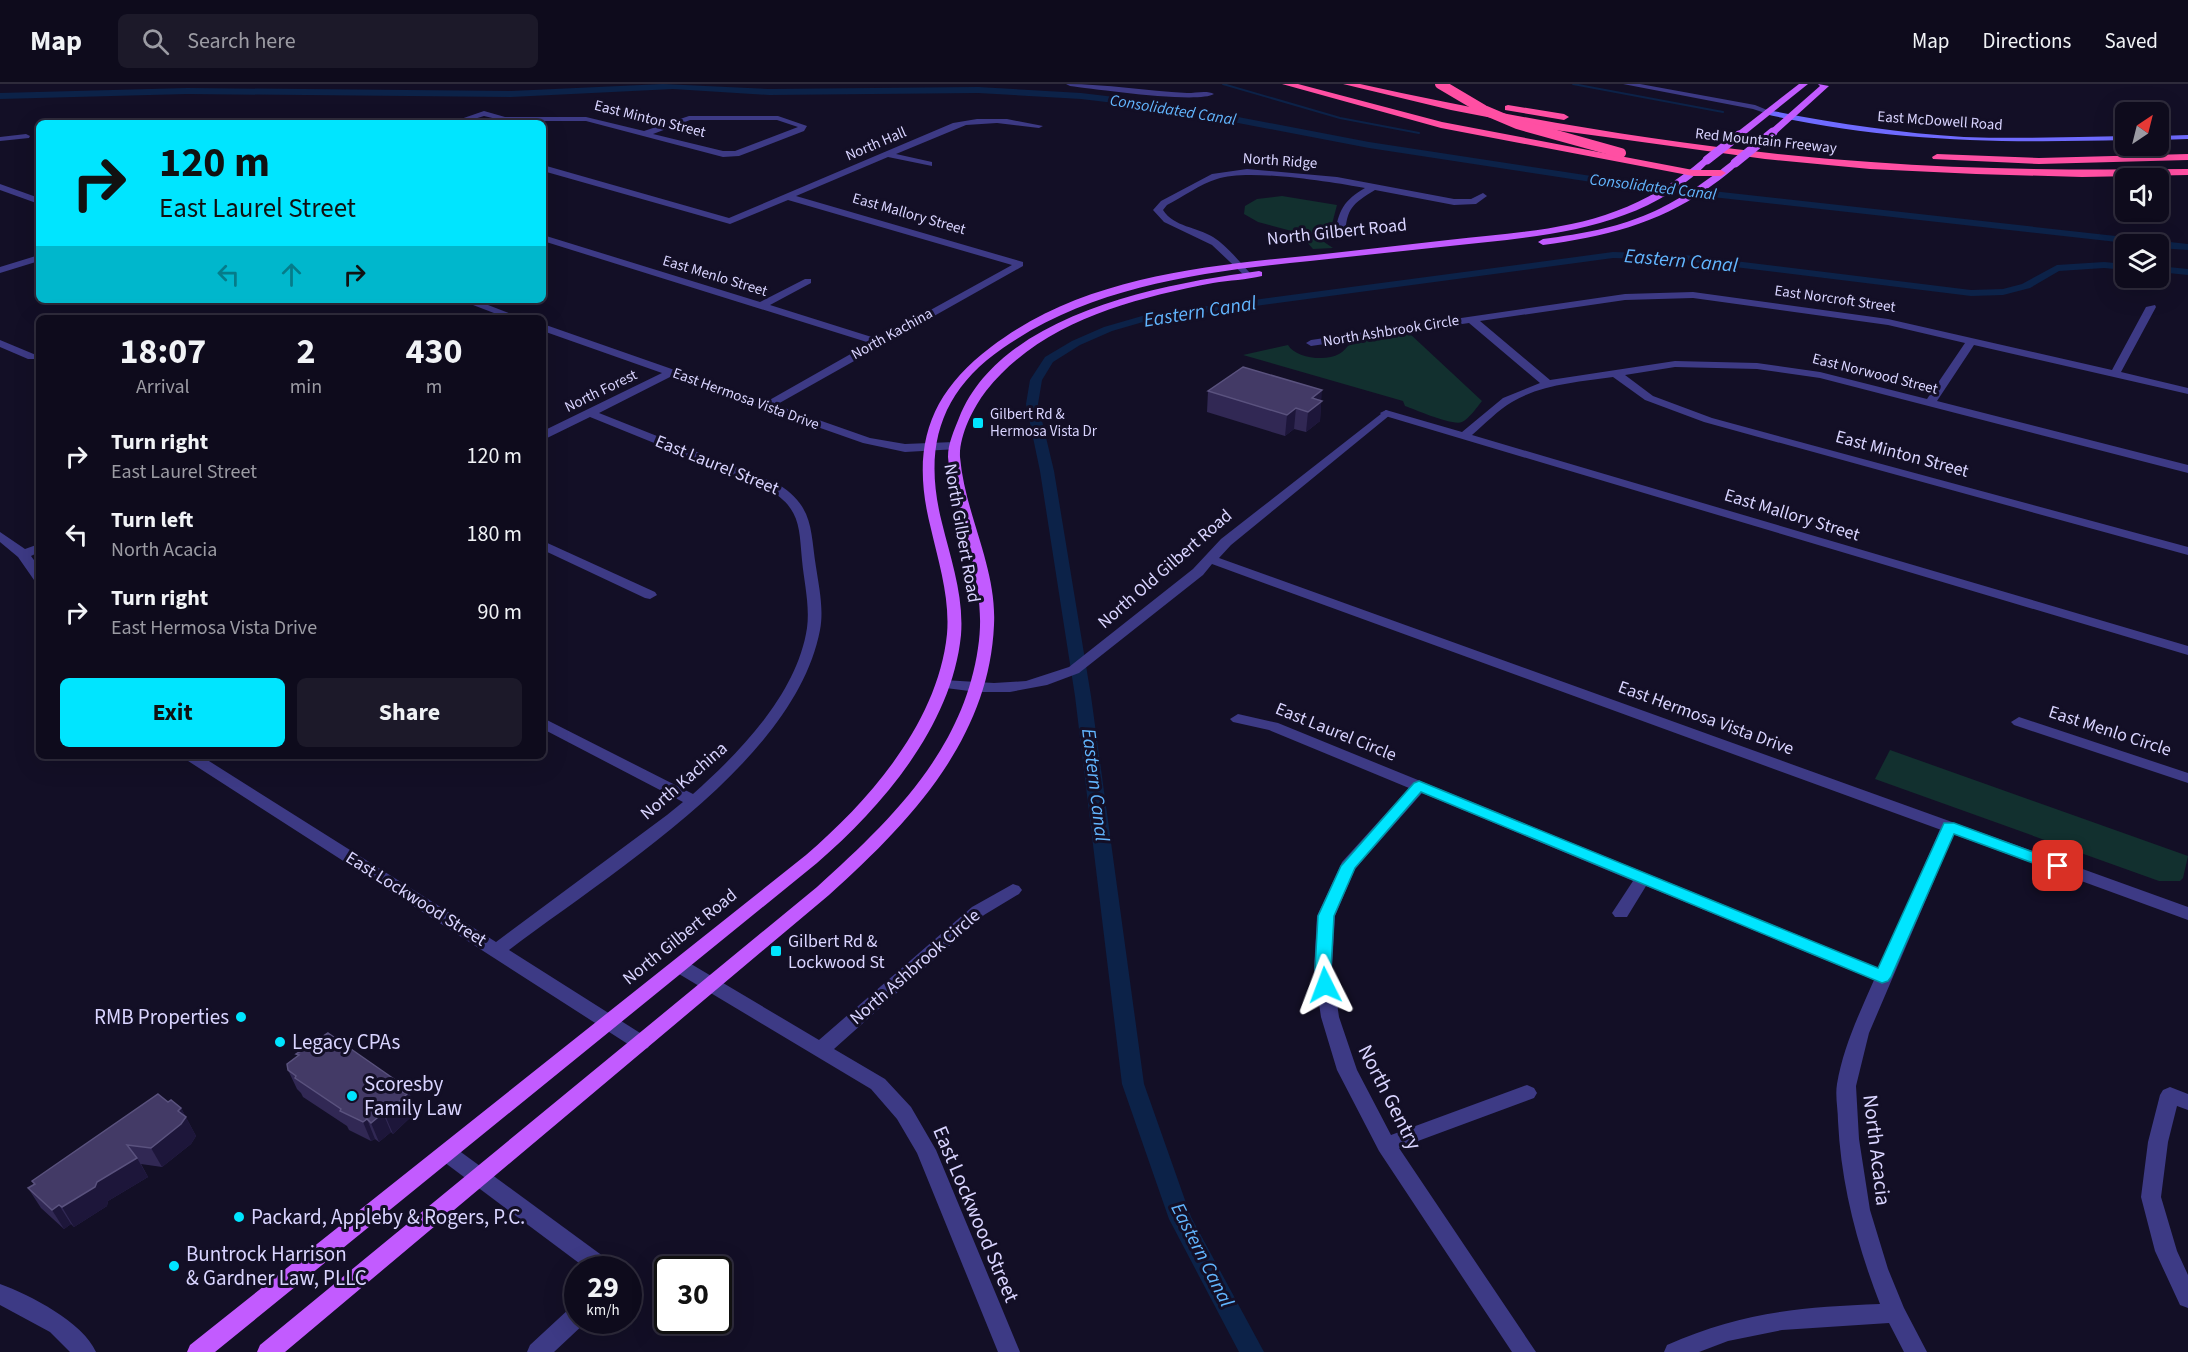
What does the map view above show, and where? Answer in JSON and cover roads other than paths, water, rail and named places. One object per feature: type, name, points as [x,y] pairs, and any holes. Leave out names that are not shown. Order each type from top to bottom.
[{"type":"highway","points":[[1287,84],[1374,109],[1472,132],[1721,173]]},
{"type":"highway","name":"Red Mountain Freeway","points":[[1348,84],[1532,124],[1741,154],[1861,165],[1985,172],[2188,172]]},
{"type":"highway","points":[[1437,88],[1517,124],[1573,141],[1696,170]]},
{"type":"highway","name":"Red Mountain Freeway","points":[[1437,88],[1508,107],[1636,129],[1825,150]]},
{"type":"highway","points":[[1927,157],[2039,161],[2188,157]]},
{"type":"main road","name":"North Gilbert Road","points":[[198,1352],[680,966],[842,832],[878,792],[915,740],[943,684],[954,639],[954,599],[926,475],[927,447],[940,409],[957,384],[977,363],[1027,328],[1081,302],[1172,277],[1238,266],[1537,233],[1607,218],[1656,198],[1677,185],[1804,84]]},
{"type":"main road","name":"North Gilbert Road","points":[[268,1352],[823,891],[874,845],[917,798],[949,746],[977,688],[988,617],[985,583],[962,505],[954,446],[977,394],[1005,362],[1029,344],[1062,325],[1118,303],[1178,287],[1247,275],[1570,238],[1645,220],[1704,187],[1794,114],[1825,86],[1822,84]]},
{"type":"main road","name":"East McDowell Road","points":[[1771,110],[1867,129],[1952,138],[2024,140],[2115,138]]},
{"type":"main road","name":"East McDowell Road","points":[[1794,114],[1944,131],[2115,132]]},
{"type":"main road","points":[[2169,131],[2188,131]]},
{"type":"main road","points":[[2169,138],[2188,137]]},
{"type":"street","points":[[1070,84],[1188,95],[1210,94]]},
{"type":"street","name":"East McDowell Road","points":[[1627,84],[1771,110]]},
{"type":"street","name":"East Minton Street","points":[[462,120],[484,113],[512,119],[586,119],[644,134],[723,154],[736,154],[801,129],[802,126],[778,118],[689,118],[644,134]]},
{"type":"street","name":"North Hall","points":[[546,169],[730,221],[956,125],[973,120],[1007,121],[1039,126]]},
{"type":"street","points":[[0,139],[26,135]]},
{"type":"street","points":[[887,154],[929,164]]},
{"type":"street","name":"North Ridge","points":[[1247,275],[1209,238],[1168,220],[1160,215],[1158,210],[1164,203],[1215,176],[1231,173],[1308,176],[1375,186],[1454,202],[1473,202],[1483,196]]},
{"type":"street","points":[[1340,235],[1343,209],[1354,198],[1375,186]]},
{"type":"street","points":[[0,187],[36,200]]},
{"type":"street","name":"East Mallory Street","points":[[789,196],[1020,264]]},
{"type":"street","name":"East Menlo Street","points":[[546,239],[877,342]]},
{"type":"street","points":[[0,270],[36,259]]},
{"type":"street","name":"North Kachina","points":[[766,406],[1020,264]]},
{"type":"street","points":[[761,306],[808,281]]},
{"type":"street","name":"East Norcroft Street","points":[[1471,318],[1625,297],[1693,295],[1888,322],[2188,391]]},
{"type":"street","points":[[474,303],[508,315]]},
{"type":"street","points":[[2115,374],[2151,308]]},
{"type":"street","points":[[1471,318],[1548,384]]},
{"type":"street","name":"North Ashbrook Circle","points":[[1311,343],[1471,318]]},
{"type":"street","name":"East Hermosa Vista Drive","points":[[546,328],[867,441],[888,446],[954,446]]},
{"type":"street","points":[[1930,403],[1971,341]]},
{"type":"street","points":[[0,342],[32,357]]},
{"type":"street","name":"East Norwood Street","points":[[1464,436],[1507,400],[1548,384],[1675,364],[1788,369],[2188,469]]},
{"type":"street","name":"North Forest","points":[[546,435],[672,372]]},
{"type":"street","name":"East Minton Street","points":[[1616,373],[1649,398],[1708,420],[2188,551]]},
{"type":"street","name":"East Laurel Street","points":[[590,413],[774,487],[791,496],[800,508],[804,524],[812,585]]},
{"type":"street","name":"East Mallory Street","points":[[1386,413],[2188,651]]},
{"type":"street","name":"North Old Gilbert Road","points":[[943,684],[998,689],[1031,686],[1055,679],[1074,670],[1198,572],[1226,542],[1386,413]]},
{"type":"street","points":[[0,536],[23,554],[36,573]]},
{"type":"street","points":[[546,546],[650,595]]},
{"type":"street","points":[[23,554],[36,549]]},
{"type":"street","name":"East Hermosa Vista Drive","points":[[1210,559],[2188,914]]},
{"type":"street","name":"North Kachina","points":[[497,950],[695,802],[736,764],[766,730],[789,695],[805,659],[814,626],[812,585]]},
{"type":"street","name":"East Laurel Circle","points":[[1238,719],[1273,726],[1419,786]]},
{"type":"street","name":"East Menlo Circle","points":[[2019,722],[2188,778]]},
{"type":"street","points":[[546,725],[695,802]]},
{"type":"street","name":"East Lockwood Street","points":[[195,759],[641,1043]]},
{"type":"street","points":[[1419,786],[1882,977]]},
{"type":"street","name":"North Gentry","points":[[1419,786],[1348,866],[1326,916],[1323,969],[1330,1017],[1347,1070],[1386,1145],[1525,1352]]},
{"type":"street","name":"North Acacia","points":[[1916,1352],[1895,1313],[1877,1269],[1860,1210],[1849,1139],[1846,1086],[1860,1033],[1882,977],[1949,827]]},
{"type":"street","points":[[1621,913],[1643,879]]},
{"type":"street","name":"North Ashbrook Circle","points":[[820,1050],[978,911],[1013,890]]},
{"type":"street","name":"East Lockwood Street","points":[[680,966],[878,1084],[904,1113],[926,1150],[1009,1352]]},
{"type":"street","points":[[1386,1145],[1527,1093]]},
{"type":"street","points":[[2179,1098],[2158,1142],[2151,1197],[2166,1251],[2188,1298]]},
{"type":"street","points":[[447,1153],[585,1256]]},
{"type":"street","points":[[0,1294],[58,1325],[85,1352]]},
{"type":"street","points":[[1675,1352],[1703,1337],[1774,1319],[1895,1313]]},
{"type":"street","points":[[538,1352],[564,1328]]},
{"type":"waterway","points":[[1223,84],[1340,118],[1419,133]]},
{"type":"waterway","points":[[1573,84],[1723,112]]},
{"type":"waterway","name":"Consolidated Canal","points":[[0,96],[187,91],[511,94],[673,86],[769,92],[978,90],[1081,96],[1165,106],[1369,145],[1631,185],[2115,239]]},
{"type":"waterway","name":"Consolidated Canal","points":[[2169,246],[2188,247]]},
{"type":"waterway","name":"Eastern Canal","points":[[1252,1352],[1180,1219],[1133,1084],[1083,696],[1047,471],[1032,404],[1036,380],[1049,360],[1076,343],[1108,329],[1149,317],[1613,255],[1677,257],[1971,293],[2003,292],[2026,286],[2057,268],[2115,266]]},
{"type":"waterway","name":"Eastern Canal","points":[[2169,270],[2188,272]]},
{"type":"place","name":"Gilbert Rd & Hermosa Vista Dr","points":[[978,423]]},
{"type":"place","name":"Gilbert Rd & Lockwood St","points":[[776,951]]},
{"type":"place","name":"RMB Properties","points":[[241,1017]]},
{"type":"place","name":"Legacy CPAs","points":[[280,1042]]},
{"type":"place","name":"Scoresby Family Law","points":[[352,1096]]},
{"type":"place","name":"Packard, Appleby & Rogers, P.C.","points":[[239,1217]]},
{"type":"place","name":"Buntrock Harrison & Gardner Law, PLLC","points":[[174,1266]]}]
